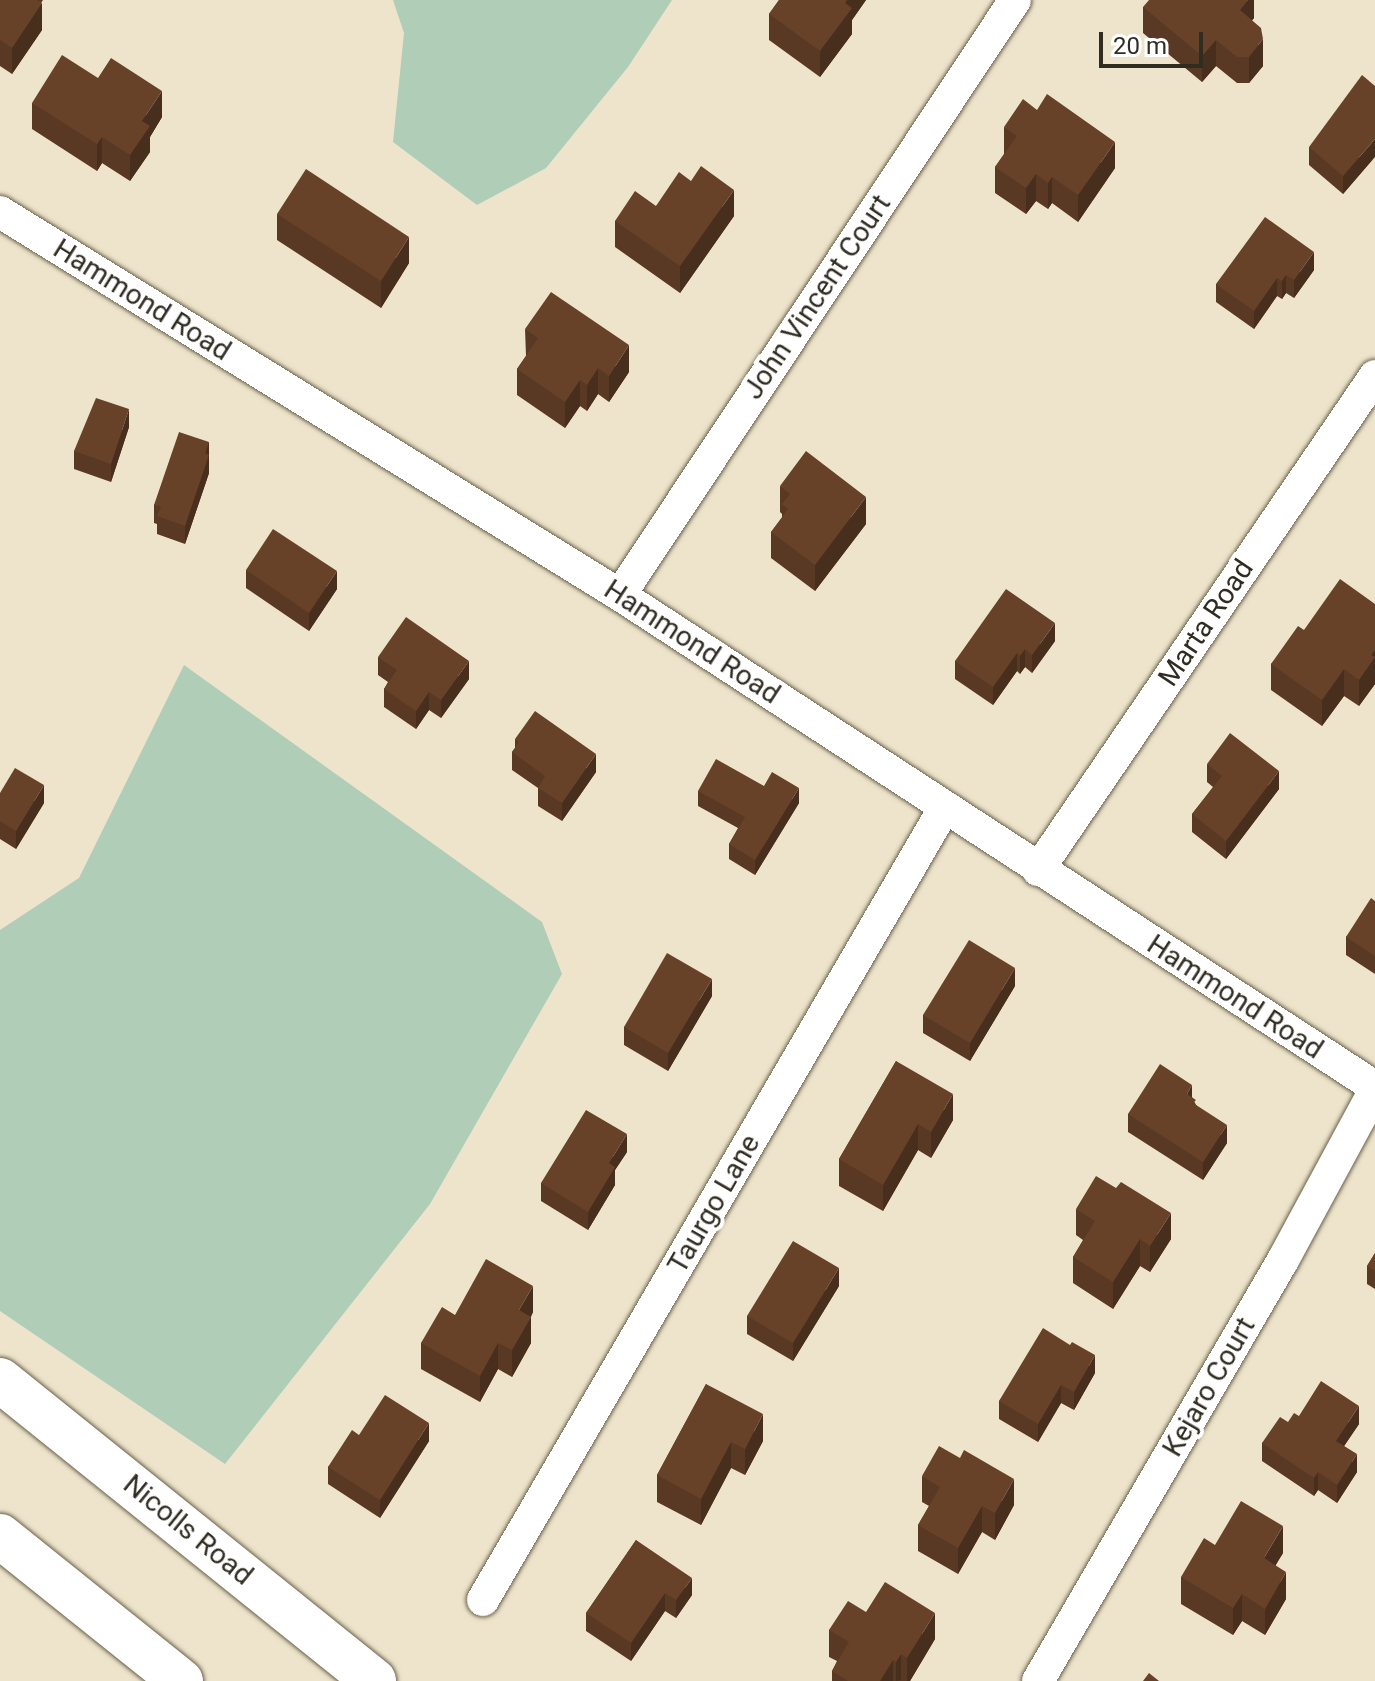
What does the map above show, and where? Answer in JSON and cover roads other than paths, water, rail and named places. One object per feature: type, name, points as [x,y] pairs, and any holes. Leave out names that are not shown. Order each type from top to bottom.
[{"type":"highway","name":"Nicolls Road","points":[[0,1380],[374,1681]]},
{"type":"highway","points":[[0,1536],[181,1681]]},
{"type":"street","name":"John Vincent Court","points":[[620,595],[1015,0]]},
{"type":"street","name":"Hammond Road","points":[[0,212],[620,595],[1375,1089]]},
{"type":"street","name":"Marta Road","points":[[1038,870],[1375,376]]},
{"type":"street","name":"Taurgo Lane","points":[[483,1600],[945,807]]},
{"type":"street","name":"Kejaro Court","points":[[1038,1681],[1283,1260],[1375,1089]]}]
